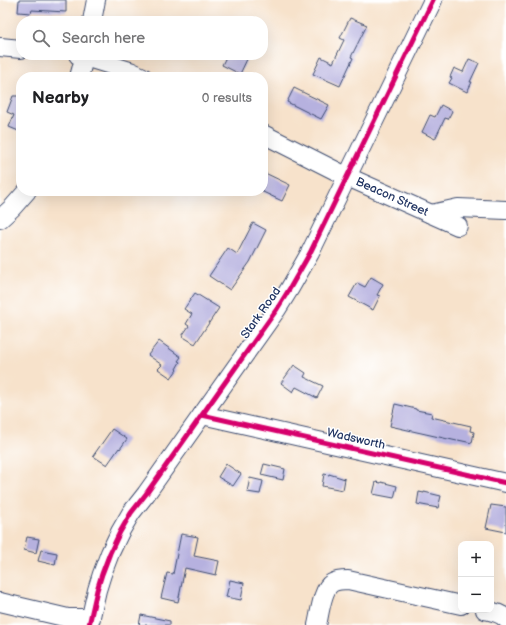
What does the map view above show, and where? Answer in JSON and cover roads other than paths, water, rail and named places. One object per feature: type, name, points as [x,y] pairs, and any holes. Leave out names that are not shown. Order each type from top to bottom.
[{"type":"street","points":[[93,16],[96,0]]},
{"type":"street","name":"Stark Road","points":[[90,622],[102,574],[120,532],[131,513],[202,415],[290,288],[310,253],[348,177],[433,0]]},
{"type":"street","points":[[0,47],[16,49]]},
{"type":"street","points":[[80,72],[82,60]]},
{"type":"street","points":[[98,60],[132,72]]},
{"type":"street","name":"Beacon Street","points":[[268,137],[348,177],[458,226]]},
{"type":"street","points":[[0,219],[23,196]]},
{"type":"street","points":[[431,214],[458,208],[506,210]]},
{"type":"street","name":"Wadsworth","points":[[202,415],[506,483]]},
{"type":"street","points":[[317,625],[324,594],[328,586],[333,582],[340,580],[348,580],[458,604]]},
{"type":"street","points":[[0,602],[90,622]]},
{"type":"street","points":[[494,612],[503,615],[506,619]]}]
